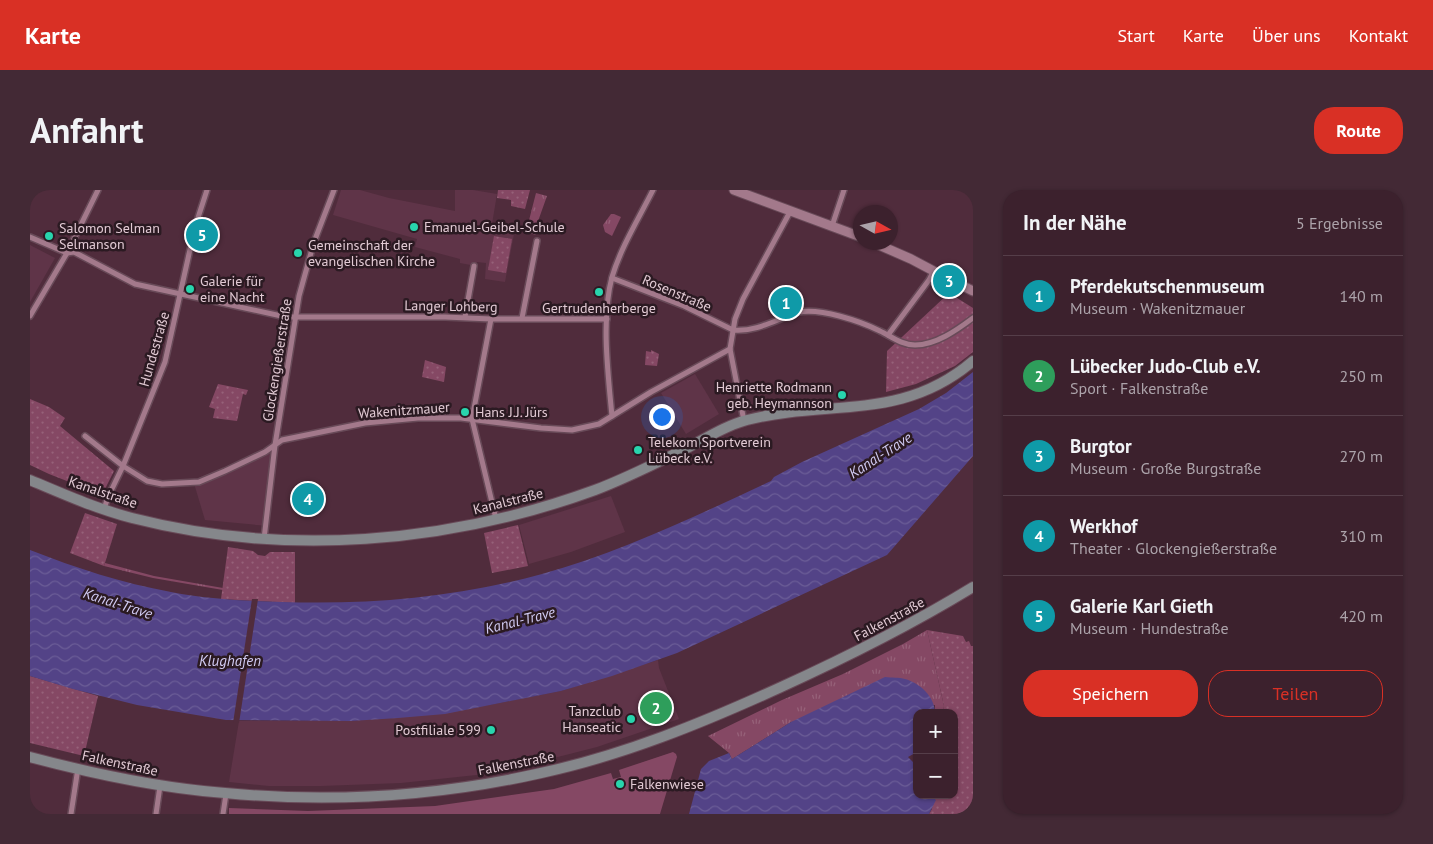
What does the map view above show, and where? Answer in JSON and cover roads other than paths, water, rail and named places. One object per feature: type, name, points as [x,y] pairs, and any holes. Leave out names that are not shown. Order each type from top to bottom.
[{"type":"main road","name":"Kanalstraße","points":[[30,480],[104,509],[165,526],[206,533],[307,541],[384,538],[422,534],[496,520],[560,502],[655,464],[744,421],[771,414],[862,407],[900,400],[933,388],[959,373],[973,361]]},
{"type":"main road","name":"Falkenstraße","points":[[30,757],[160,785],[226,794],[292,797],[399,794],[493,782],[542,773],[605,756],[711,719],[856,652],[973,587]]},
{"type":"street","points":[[30,316],[67,252],[98,190]]},
{"type":"street","name":"Hundestraße","points":[[104,509],[124,466],[164,362],[195,227],[208,190]]},
{"type":"street","name":"Glockengießerstraße","points":[[264,539],[275,445],[296,317],[314,242],[334,190]]},
{"type":"street","points":[[612,416],[607,319],[612,278],[625,246],[653,190]]},
{"type":"street","points":[[734,190],[853,234]]},
{"type":"street","points":[[832,226],[844,190]]},
{"type":"street","points":[[744,421],[730,349],[735,319],[743,300],[791,210]]},
{"type":"street","name":"Langer Lohberg","points":[[30,237],[67,252],[74,252],[135,284],[239,307],[296,317],[607,319]]},
{"type":"street","points":[[522,318],[537,242]]},
{"type":"street","points":[[890,250],[944,273]]},
{"type":"street","points":[[465,317],[474,266]]},
{"type":"street","points":[[888,335],[929,280],[934,270]]},
{"type":"street","name":"Rosenstraße","points":[[612,278],[684,306],[733,330]]},
{"type":"street","points":[[973,286],[957,279],[973,291]]},
{"type":"street","points":[[733,330],[754,329],[798,312],[828,313],[871,326],[900,342],[913,345],[924,344],[947,335],[973,318]]},
{"type":"street","points":[[491,319],[472,419],[496,520]]},
{"type":"street","name":"Wakenitzmauer","points":[[85,436],[147,481],[162,484],[199,482],[265,452],[282,440],[364,423],[418,418],[472,419],[572,430],[599,424],[730,349]]},
{"type":"street","points":[[71,814],[78,768]]},
{"type":"street","points":[[156,814],[160,785]]},
{"type":"street","points":[[223,814],[226,794]]},
{"type":"water","name":"Klughafen","points":[[973,372],[973,456],[887,555],[677,653],[612,676],[561,691],[445,714],[351,721],[226,720],[137,705],[30,676],[30,550],[117,580],[185,594],[226,599],[315,603],[381,601],[446,594],[510,582],[601,555],[686,520],[771,481],[774,477],[802,462],[919,409],[946,393]]},
{"type":"water","points":[[885,677],[903,678],[921,687],[929,696],[934,709],[913,709],[913,754],[908,757],[913,762],[913,799],[936,800],[929,814],[689,814],[701,769],[709,761],[729,753],[732,759],[791,722]]},
{"type":"tunnel","points":[[945,270],[958,277]]},
{"type":"place","name":"Emanuel-Geibel-Schule","points":[[414,227]]},
{"type":"place","name":"Galerie Karl Gieth","points":[[202,235]]},
{"type":"place","name":"Salomon Selman Selmanson","points":[[49,236]]},
{"type":"place","name":"Gemeinschaft der evangelischen Kirche","points":[[298,253]]},
{"type":"place","name":"Burgtor","points":[[949,281]]},
{"type":"place","name":"Galerie für eine Nacht","points":[[190,289]]},
{"type":"place","name":"Gertrudenherberge","points":[[599,292]]},
{"type":"place","name":"Pferdekutschenmuseum","points":[[786,303]]},
{"type":"place","name":"Henriette Rodmann geb. Heymannson","points":[[842,395]]},
{"type":"place","name":"Hans J.J. Jürs","points":[[465,412]]},
{"type":"place","name":"Telekom Sportverein Lübeck e.V.","points":[[638,450]]},
{"type":"place","name":"Werkhof","points":[[308,499]]},
{"type":"place","name":"Lübecker Judo-Club e.V.","points":[[656,708]]},
{"type":"place","name":"Tanzclub Hanseatic","points":[[631,719]]},
{"type":"place","name":"Postfiliale 599","points":[[491,730]]},
{"type":"place","name":"Falkenwiese","points":[[620,784]]},
{"type":"water label","name":"Kanal-Trave","points":[[880,455]]},
{"type":"water label","name":"Kanal-Trave","points":[[118,603]]},
{"type":"water label","name":"Kanal-Trave","points":[[520,620]]}]
